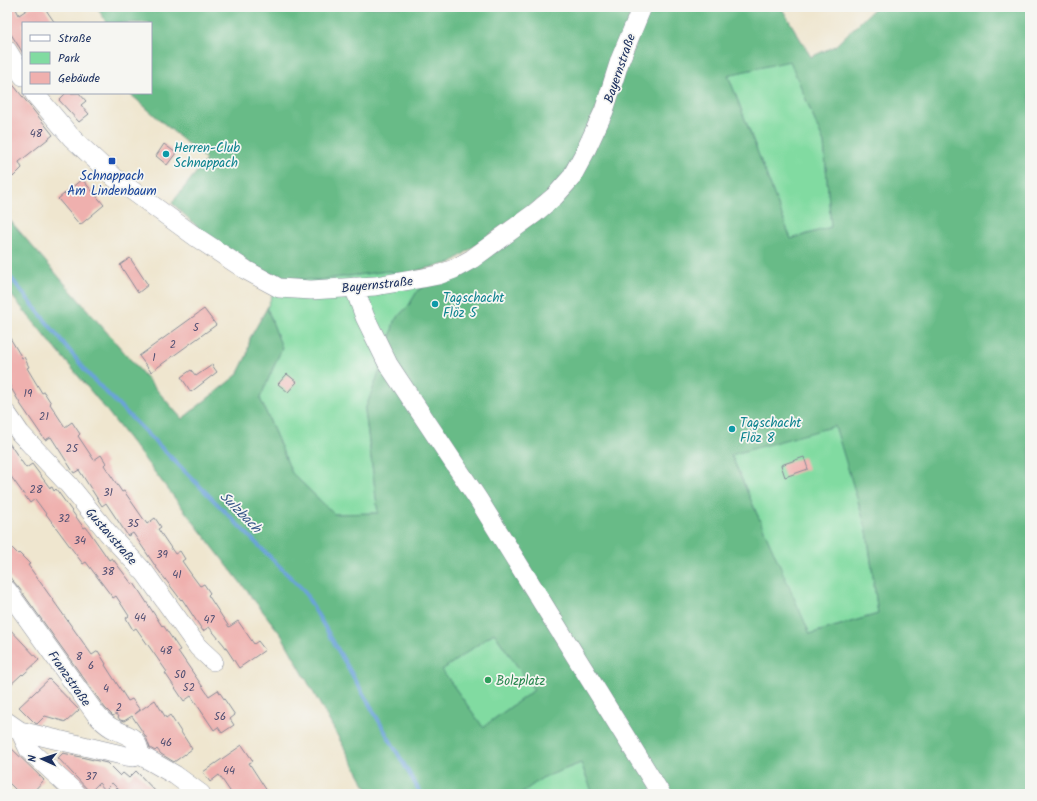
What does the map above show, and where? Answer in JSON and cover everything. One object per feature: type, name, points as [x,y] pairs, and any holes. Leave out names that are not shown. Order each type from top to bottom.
[{"type":"street","name":"Bayernstraße","points":[[35,94],[72,138],[115,178],[196,237],[246,270],[279,288],[311,290],[354,287],[423,278],[438,275],[454,269],[472,259],[535,213],[555,196],[571,178],[604,111],[620,60],[642,7]]},
{"type":"street","points":[[7,50],[22,74]]},
{"type":"street","points":[[354,287],[365,317],[388,364],[478,499],[661,794]]},
{"type":"street","name":"Gustavstraße","points":[[7,414],[20,433],[70,485],[108,533],[145,573],[198,647],[213,661]]},
{"type":"street","name":"Franzstraße","points":[[7,590],[94,713],[113,728],[134,738],[140,755]]},
{"type":"street","points":[[14,726],[126,756],[134,757],[140,755],[175,775],[201,794]]},
{"type":"street","points":[[14,726],[29,750],[77,794]]},
{"type":"green space","points":[[97,7],[634,7],[597,108],[565,174],[551,191],[451,263],[402,274],[388,271],[319,280],[279,278],[222,250],[172,203],[206,160],[130,94],[152,94],[152,22],[106,22]]},
{"type":"green space","points":[[651,7],[781,7],[811,57],[835,46],[876,7],[1030,7],[1030,794],[593,794],[581,763],[542,778],[520,794],[370,794],[282,636],[104,407],[7,290],[7,217],[182,419],[237,375],[247,355],[250,338],[267,308],[282,348],[260,398],[292,473],[334,514],[378,513],[365,410],[388,348],[394,321],[409,305],[418,290],[540,219],[627,63]],"holes":[[[790,61],[824,143],[831,227],[791,239],[728,75]],[[835,426],[867,531],[878,614],[810,634],[731,455]],[[494,633],[534,690],[483,727],[442,670]]]},
{"type":"green space","points":[[790,60],[824,143],[831,227],[791,239],[728,75]]},
{"type":"green space","points":[[388,271],[402,274],[424,286],[418,290],[409,305],[394,321],[388,348],[365,410],[378,513],[334,514],[292,473],[260,398],[282,348],[267,308],[279,278],[319,280]]},
{"type":"green space","points":[[835,425],[867,531],[878,614],[809,634],[731,454]]},
{"type":"green space","name":"Bolzplatz","points":[[494,633],[534,690],[483,727],[442,670]]},
{"type":"green space","points":[[581,763],[593,794],[520,794],[542,778]]},
{"type":"building","points":[[7,7],[15,7],[19,15],[31,7],[44,7],[54,22],[22,22],[22,51],[7,28]]},
{"type":"building","points":[[7,77],[53,135],[19,162],[22,168],[13,177],[7,166]]},
{"type":"building","points":[[65,94],[80,94],[86,101],[81,105],[89,114],[79,122],[59,100]]},
{"type":"building","name":"Herren-Club Schnappach","points":[[164,144],[176,153],[167,165],[156,156]]},
{"type":"building","points":[[82,179],[104,205],[80,225],[58,199]]},
{"type":"building","points":[[130,258],[148,285],[138,293],[120,265]]},
{"type":"building","points":[[204,309],[216,325],[151,372],[139,356]]},
{"type":"building","points":[[7,333],[22,358],[24,357],[29,367],[27,368],[42,393],[44,392],[65,427],[72,422],[80,434],[78,436],[94,460],[101,455],[106,463],[104,465],[122,492],[124,491],[147,524],[155,518],[161,527],[158,529],[175,554],[180,551],[185,559],[182,561],[200,586],[204,584],[210,593],[208,595],[229,627],[238,621],[254,644],[258,641],[265,650],[239,668],[224,645],[209,627],[203,631],[182,599],[181,600],[156,567],[133,533],[128,536],[106,503],[102,506],[79,470],[74,473],[51,437],[45,440],[21,405],[7,381]]},
{"type":"building","points":[[212,365],[217,372],[191,392],[181,377],[191,370],[196,376]]},
{"type":"building","points":[[287,374],[297,382],[288,392],[278,384]]},
{"type":"building","points":[[7,440],[26,468],[32,464],[50,488],[52,487],[54,491],[56,489],[84,528],[86,527],[109,560],[112,558],[132,584],[134,583],[162,626],[163,625],[180,650],[178,651],[209,696],[218,690],[235,715],[230,719],[234,725],[222,733],[218,727],[214,730],[191,696],[184,701],[165,673],[167,672],[136,628],[133,630],[126,618],[129,616],[116,596],[113,598],[86,562],[83,564],[35,499],[30,503],[7,471]]},
{"type":"building","points":[[804,457],[808,469],[785,477],[781,465]]},
{"type":"building","points":[[7,543],[30,564],[28,565],[92,655],[98,651],[106,664],[105,665],[128,701],[132,699],[140,710],[135,714],[155,700],[166,718],[170,715],[192,749],[174,762],[161,754],[157,749],[155,751],[150,748],[146,737],[132,716],[124,721],[120,720],[116,714],[113,716],[105,708],[19,588],[7,574]]},
{"type":"building","points":[[7,626],[39,660],[7,688]]},
{"type":"building","points":[[49,679],[79,710],[66,722],[45,716],[37,724],[19,707]]},
{"type":"building","points":[[7,744],[44,780],[31,794],[20,794],[7,781]]},
{"type":"building","points":[[242,745],[253,761],[249,763],[269,794],[232,794],[219,775],[210,782],[203,772]]},
{"type":"building","points":[[63,753],[107,763],[120,776],[123,773],[129,778],[136,771],[158,794],[123,794],[112,783],[105,790],[99,783],[90,792],[58,758]]},
{"type":"waterway","name":"Sulzbach","points":[[7,273],[90,376],[304,591],[421,794]]},
{"type":"place","name":"Herren-Club Schnappach","points":[[166,154]]},
{"type":"place","name":"Schnappach Am Lindenbaum","points":[[112,161]]},
{"type":"place","name":"Tagschacht Flöz 5","points":[[435,304]]},
{"type":"place","name":"Tagschacht Flöz 8","points":[[732,429]]},
{"type":"place","name":"Bolzplatz","points":[[488,680]]}]
